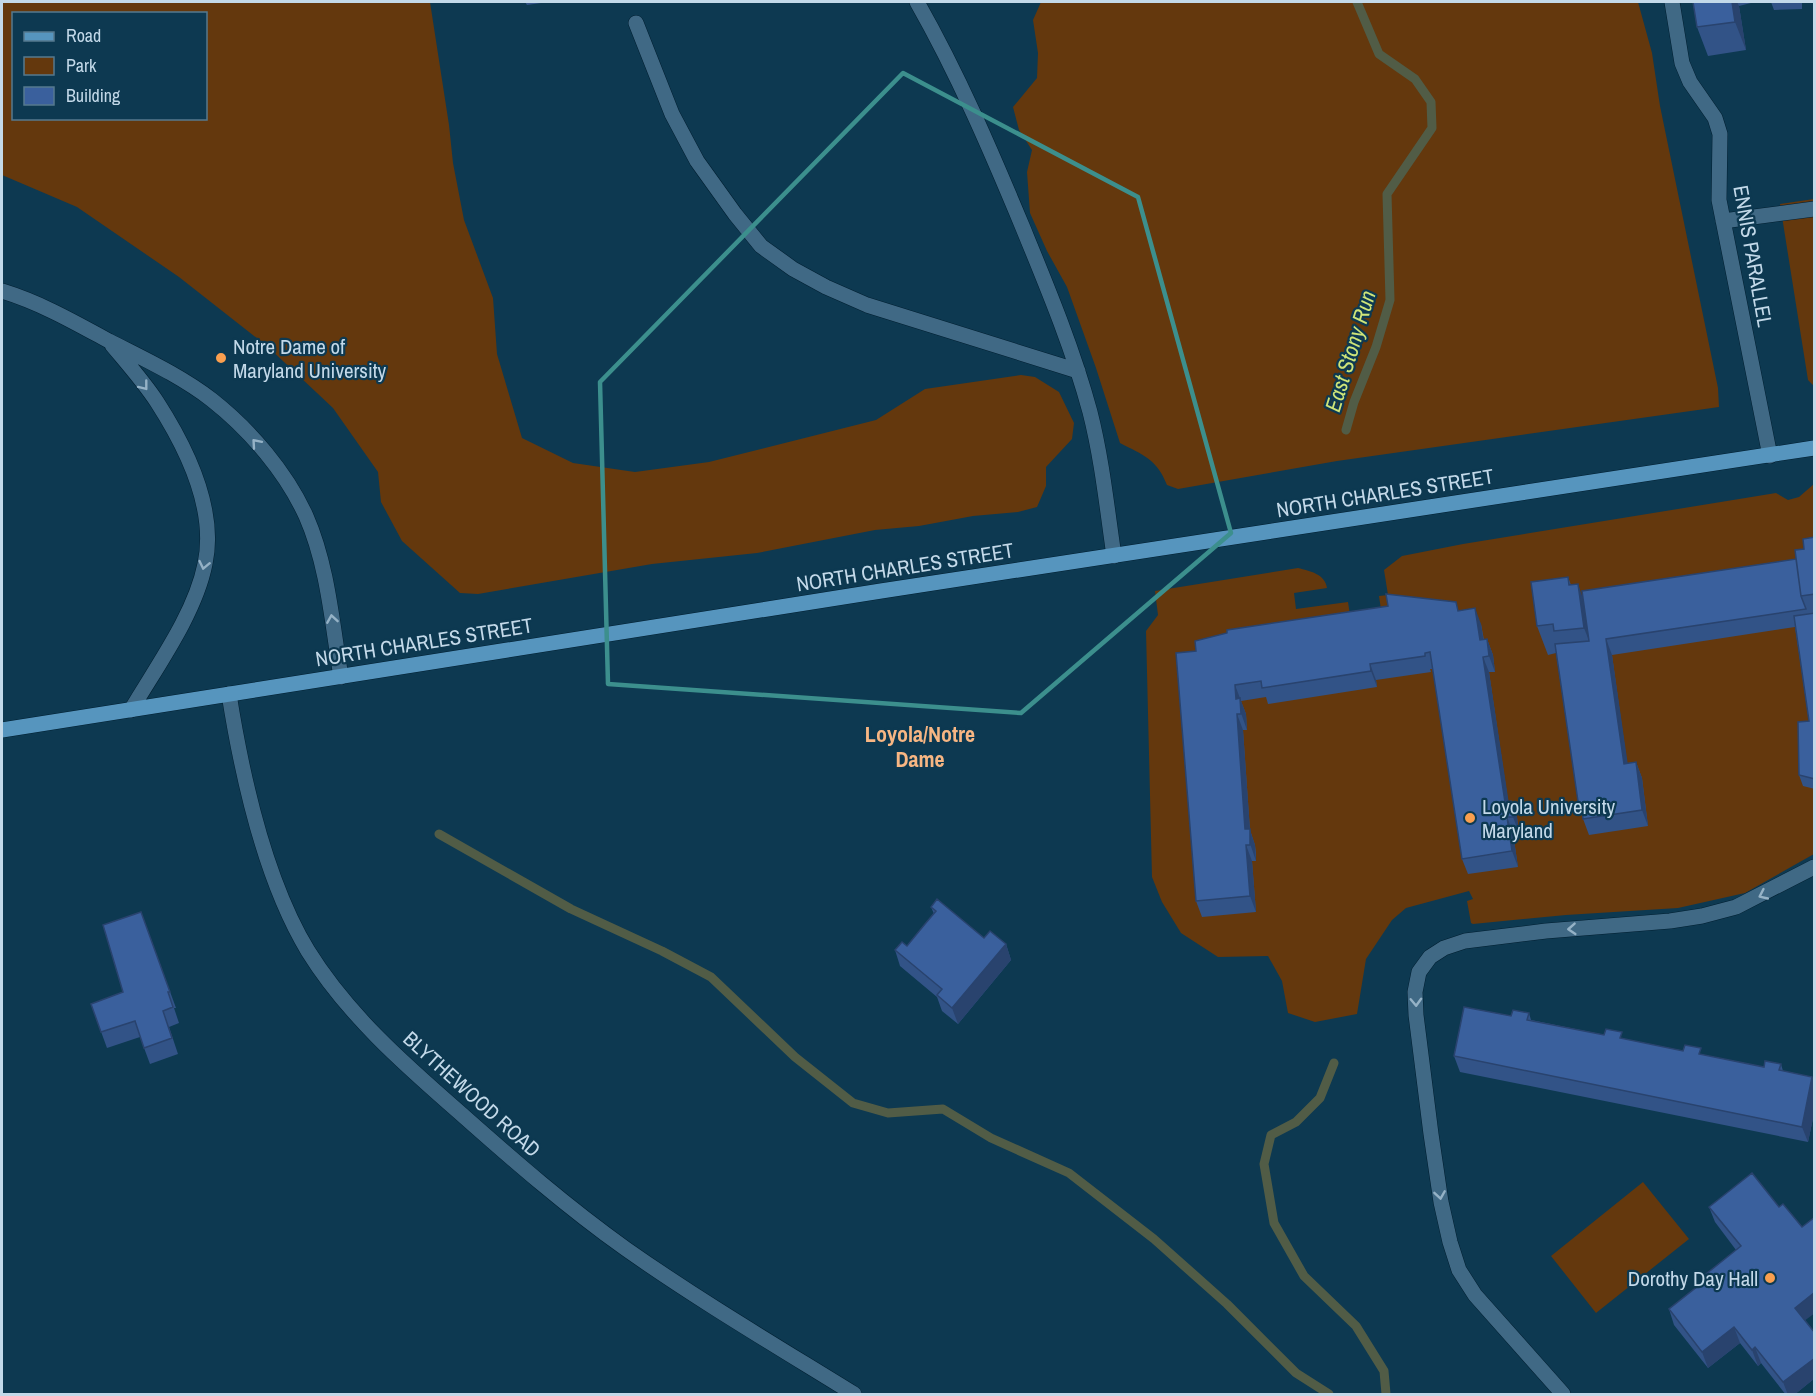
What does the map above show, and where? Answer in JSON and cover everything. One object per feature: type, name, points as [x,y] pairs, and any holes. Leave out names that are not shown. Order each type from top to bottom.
[{"type":"main road","name":"NORTH CHARLES STREET","points":[[2,730],[1815,448]]},
{"type":"street","points":[[917,2],[933,29],[976,119],[1054,305],[1078,371],[1098,455],[1114,556]]},
{"type":"street","name":"ENNIS PARALLEL","points":[[1672,2],[1682,63],[1690,82],[1715,118],[1720,134],[1718,190],[1770,456]]},
{"type":"street","points":[[636,23],[672,114],[697,161],[761,246],[801,274],[867,305],[1078,371]]},
{"type":"street","points":[[1723,221],[1815,209]]},
{"type":"street","points":[[2,291],[43,305],[174,376],[211,399],[255,442],[292,489],[317,544],[327,586],[341,677]]},
{"type":"street","points":[[108,340],[156,400],[175,433],[189,462],[206,517],[208,542],[199,586],[164,656],[130,710]]},
{"type":"street","name":"BLYTHEWOOD ROAD","points":[[229,694],[234,730],[257,819],[284,902],[308,951],[353,1010],[424,1082],[576,1211],[674,1281],[854,1395]]},
{"type":"street","points":[[1563,1395],[1483,1304],[1459,1270],[1441,1202],[1431,1134],[1416,1015],[1415,992],[1419,972],[1430,957],[1444,948],[1465,941],[1546,931],[1670,921],[1736,907],[1815,867]]},
{"type":"highlighted area","points":[[903,73],[1138,197],[1231,533],[1021,713],[608,684],[600,382]]},
{"type":"green space","points":[[2,2],[430,2],[453,163],[464,220],[493,298],[497,354],[522,438],[573,463],[635,472],[709,462],[876,420],[925,389],[1021,375],[1035,377],[1059,392],[1074,423],[1072,439],[1046,467],[1046,486],[1037,507],[1018,512],[875,530],[757,553],[652,564],[478,594],[460,593],[402,541],[381,502],[378,472],[333,408],[267,346],[179,277],[77,207],[2,175]]},
{"type":"green space","points":[[1041,2],[1638,2],[1652,53],[1660,106],[1718,388],[1719,407],[1337,461],[1178,489],[1167,485],[1154,463],[1120,443],[1067,287],[1030,213],[1027,172],[1032,150],[1019,130],[1013,107],[1037,78],[1038,53],[1033,20]]},
{"type":"green space","points":[[1814,199],[1814,386],[1808,380],[1780,204]]},
{"type":"green space","points":[[1814,484],[1814,854],[1745,893],[1678,908],[1473,924],[1467,901],[1473,899],[1469,891],[1406,908],[1392,920],[1366,959],[1357,1014],[1315,1022],[1288,1013],[1282,981],[1268,956],[1218,957],[1181,933],[1162,902],[1152,877],[1146,631],[1158,615],[1155,591],[1298,568],[1320,576],[1327,588],[1294,593],[1296,609],[1348,602],[1352,628],[1383,623],[1379,596],[1388,595],[1384,570],[1402,556],[1776,493],[1788,500],[1799,497]]},
{"type":"green space","points":[[1643,1182],[1689,1239],[1596,1313],[1551,1256]]},
{"type":"building","points":[[1693,2],[1732,2],[1735,22],[1697,27]]},
{"type":"building","points":[[1815,537],[1815,594],[1801,596],[1795,550],[1804,549],[1803,539]]},
{"type":"building","points":[[1796,559],[1801,596],[1806,609],[1606,639],[1624,764],[1636,762],[1642,810],[1583,819],[1582,807],[1579,808],[1555,644],[1589,641],[1582,591]]},
{"type":"building","points":[[1568,577],[1569,585],[1578,584],[1584,628],[1554,631],[1553,624],[1537,626],[1531,582]]},
{"type":"building","points":[[1386,594],[1456,602],[1458,611],[1475,608],[1480,640],[1487,639],[1489,656],[1483,657],[1505,802],[1511,801],[1513,817],[1507,817],[1512,851],[1462,859],[1430,652],[1425,653],[1425,656],[1370,664],[1371,671],[1262,688],[1261,681],[1235,685],[1236,699],[1240,698],[1241,714],[1237,714],[1245,829],[1250,829],[1250,845],[1246,845],[1250,896],[1196,901],[1176,653],[1196,651],[1195,641],[1227,633],[1227,630],[1388,606]]},
{"type":"building","points":[[1815,613],[1815,779],[1799,775],[1798,722],[1809,721],[1794,616]]},
{"type":"building","points":[[937,899],[984,938],[990,931],[1006,944],[952,1008],[937,995],[942,989],[895,950],[902,942],[907,946],[936,911],[931,907]]},
{"type":"building","points":[[141,912],[170,992],[168,992],[173,1007],[163,1011],[172,1038],[144,1048],[135,1021],[101,1032],[91,1004],[123,992],[103,925]]},
{"type":"building","points":[[1464,1007],[1511,1016],[1513,1010],[1529,1013],[1527,1020],[1604,1035],[1606,1029],[1622,1032],[1620,1038],[1683,1051],[1685,1045],[1701,1048],[1699,1054],[1764,1067],[1765,1061],[1781,1064],[1779,1070],[1812,1077],[1802,1127],[1454,1056]]},
{"type":"building","name":"Dorothy Day Hall","points":[[1752,1173],[1779,1207],[1783,1204],[1802,1227],[1815,1217],[1815,1292],[1795,1308],[1815,1333],[1815,1358],[1783,1382],[1755,1347],[1752,1350],[1734,1327],[1702,1352],[1669,1309],[1703,1282],[1701,1278],[1741,1246],[1709,1207]]},
{"type":"waterway","name":"East Stony Run","points":[[1346,430],[1354,402],[1376,347],[1390,300],[1387,194],[1432,128],[1431,102],[1415,79],[1379,54],[1357,2]]},
{"type":"waterway","points":[[439,834],[571,909],[662,951],[711,977],[795,1057],[853,1103],[888,1113],[943,1109],[991,1138],[1069,1173],[1154,1239],[1227,1304],[1296,1373],[1329,1394]]},
{"type":"waterway","name":"East Stony Run","points":[[1334,1063],[1320,1098],[1296,1122],[1271,1135],[1264,1164],[1274,1223],[1304,1276],[1356,1326],[1384,1371],[1386,1394]]},
{"type":"place","name":"Notre Dame of Maryland University","points":[[221,358]]},
{"type":"place","name":"Loyola University Maryland","points":[[1470,818]]},
{"type":"place","name":"Dorothy Day Hall","points":[[1770,1278]]},
{"type":"district","name":"Loyola/Notre Dame","points":[[920,746]]}]
